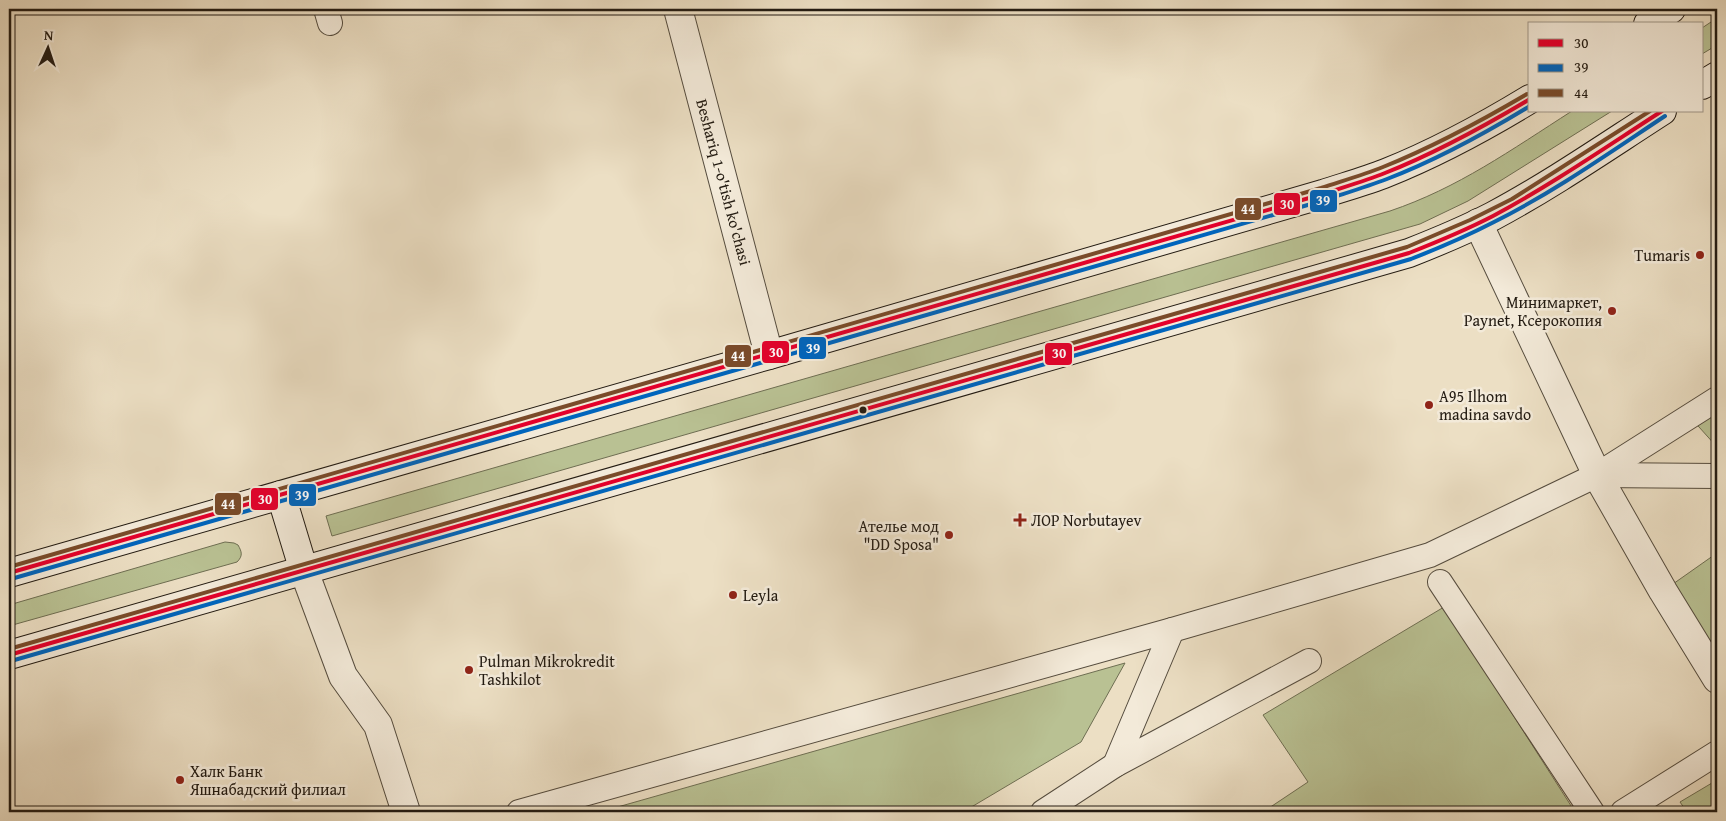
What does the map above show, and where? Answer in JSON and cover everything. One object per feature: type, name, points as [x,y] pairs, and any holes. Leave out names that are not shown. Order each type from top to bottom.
[{"type":"main road","name":"Beshariq 1-o'tish ko'chasi","points":[[678,9],[769,355]]},
{"type":"main road","points":[[1651,22],[1671,9]]},
{"type":"main road","points":[[1704,84],[1717,76]]},
{"type":"main road","points":[[9,573],[1323,194],[1385,174],[1444,147],[1502,116],[1528,99]]},
{"type":"main road","points":[[9,655],[1409,253],[1478,223],[1558,177],[1660,112]]},
{"type":"main road","points":[[1478,223],[1598,475],[1663,591],[1717,679]]},
{"type":"main road","points":[[281,495],[304,571],[343,676],[378,725],[406,812]]},
{"type":"lane","points":[[525,811],[1172,630],[1430,555],[1598,475],[1717,399]]},
{"type":"lane","points":[[1598,475],[1717,476]]},
{"type":"lane","points":[[1440,582],[1592,812]]},
{"type":"lane","points":[[1115,765],[1172,630]]},
{"type":"lane","points":[[1043,812],[1115,765],[1309,661]]},
{"type":"lane","points":[[1623,812],[1717,754]]},
{"type":"green space","points":[[1717,18],[1717,45],[1704,53],[1704,27]]},
{"type":"green space","points":[[1570,112],[1610,112],[1468,201],[1420,224],[332,536],[326,516],[1390,211],[1439,191],[1506,154]]},
{"type":"green space","points":[[1717,399],[1717,447],[1690,417]]},
{"type":"green space","points":[[225,542],[238,545],[241,554],[237,562],[9,626],[9,605]]},
{"type":"green space","points":[[1717,553],[1717,677],[1663,591]]},
{"type":"green space","points":[[1444,607],[1575,812],[1263,812],[1308,782],[1263,715]]},
{"type":"green space","points":[[1125,663],[1081,742],[963,812],[600,812]]},
{"type":"green space","points":[[1717,780],[1717,812],[1687,812],[1680,802]]},
{"type":"transit line","name":"44","points":[[9,567],[1321,188],[1375,170],[1420,151],[1474,124],[1527,94]]},
{"type":"transit line","name":"30","points":[[9,573],[1323,194],[1377,176],[1423,157],[1528,100]]},
{"type":"transit line","name":"39","points":[[11,579],[1325,200],[1379,182],[1424,164],[1528,107]]},
{"type":"transit line","name":"44","points":[[9,649],[1407,247],[1470,220],[1512,199],[1648,112]]},
{"type":"transit line","name":"30","points":[[9,655],[1409,253],[1472,226],[1515,204],[1660,112]]},
{"type":"transit line","name":"39","points":[[11,661],[1411,259],[1484,227],[1538,198],[1665,116]]},
{"type":"place","name":"Tumaris","points":[[1700,255]]},
{"type":"place","name":"Минимаркет, Paynet, Ксерокопия","points":[[1612,311]]},
{"type":"place","name":"A95 Ilhom madina savdo","points":[[1429,405]]},
{"type":"place","name":"ЛОР Norbutayev","points":[[1020,520]]},
{"type":"place","name":"Ателье мод \"DD Sposa\"","points":[[949,535]]},
{"type":"place","name":"Leyla","points":[[733,595]]},
{"type":"place","name":"Pulman Mikrokredit Tashkilot","points":[[469,670]]},
{"type":"place","name":"Халк Банк Яшнабадский филиал","points":[[180,780]]}]
